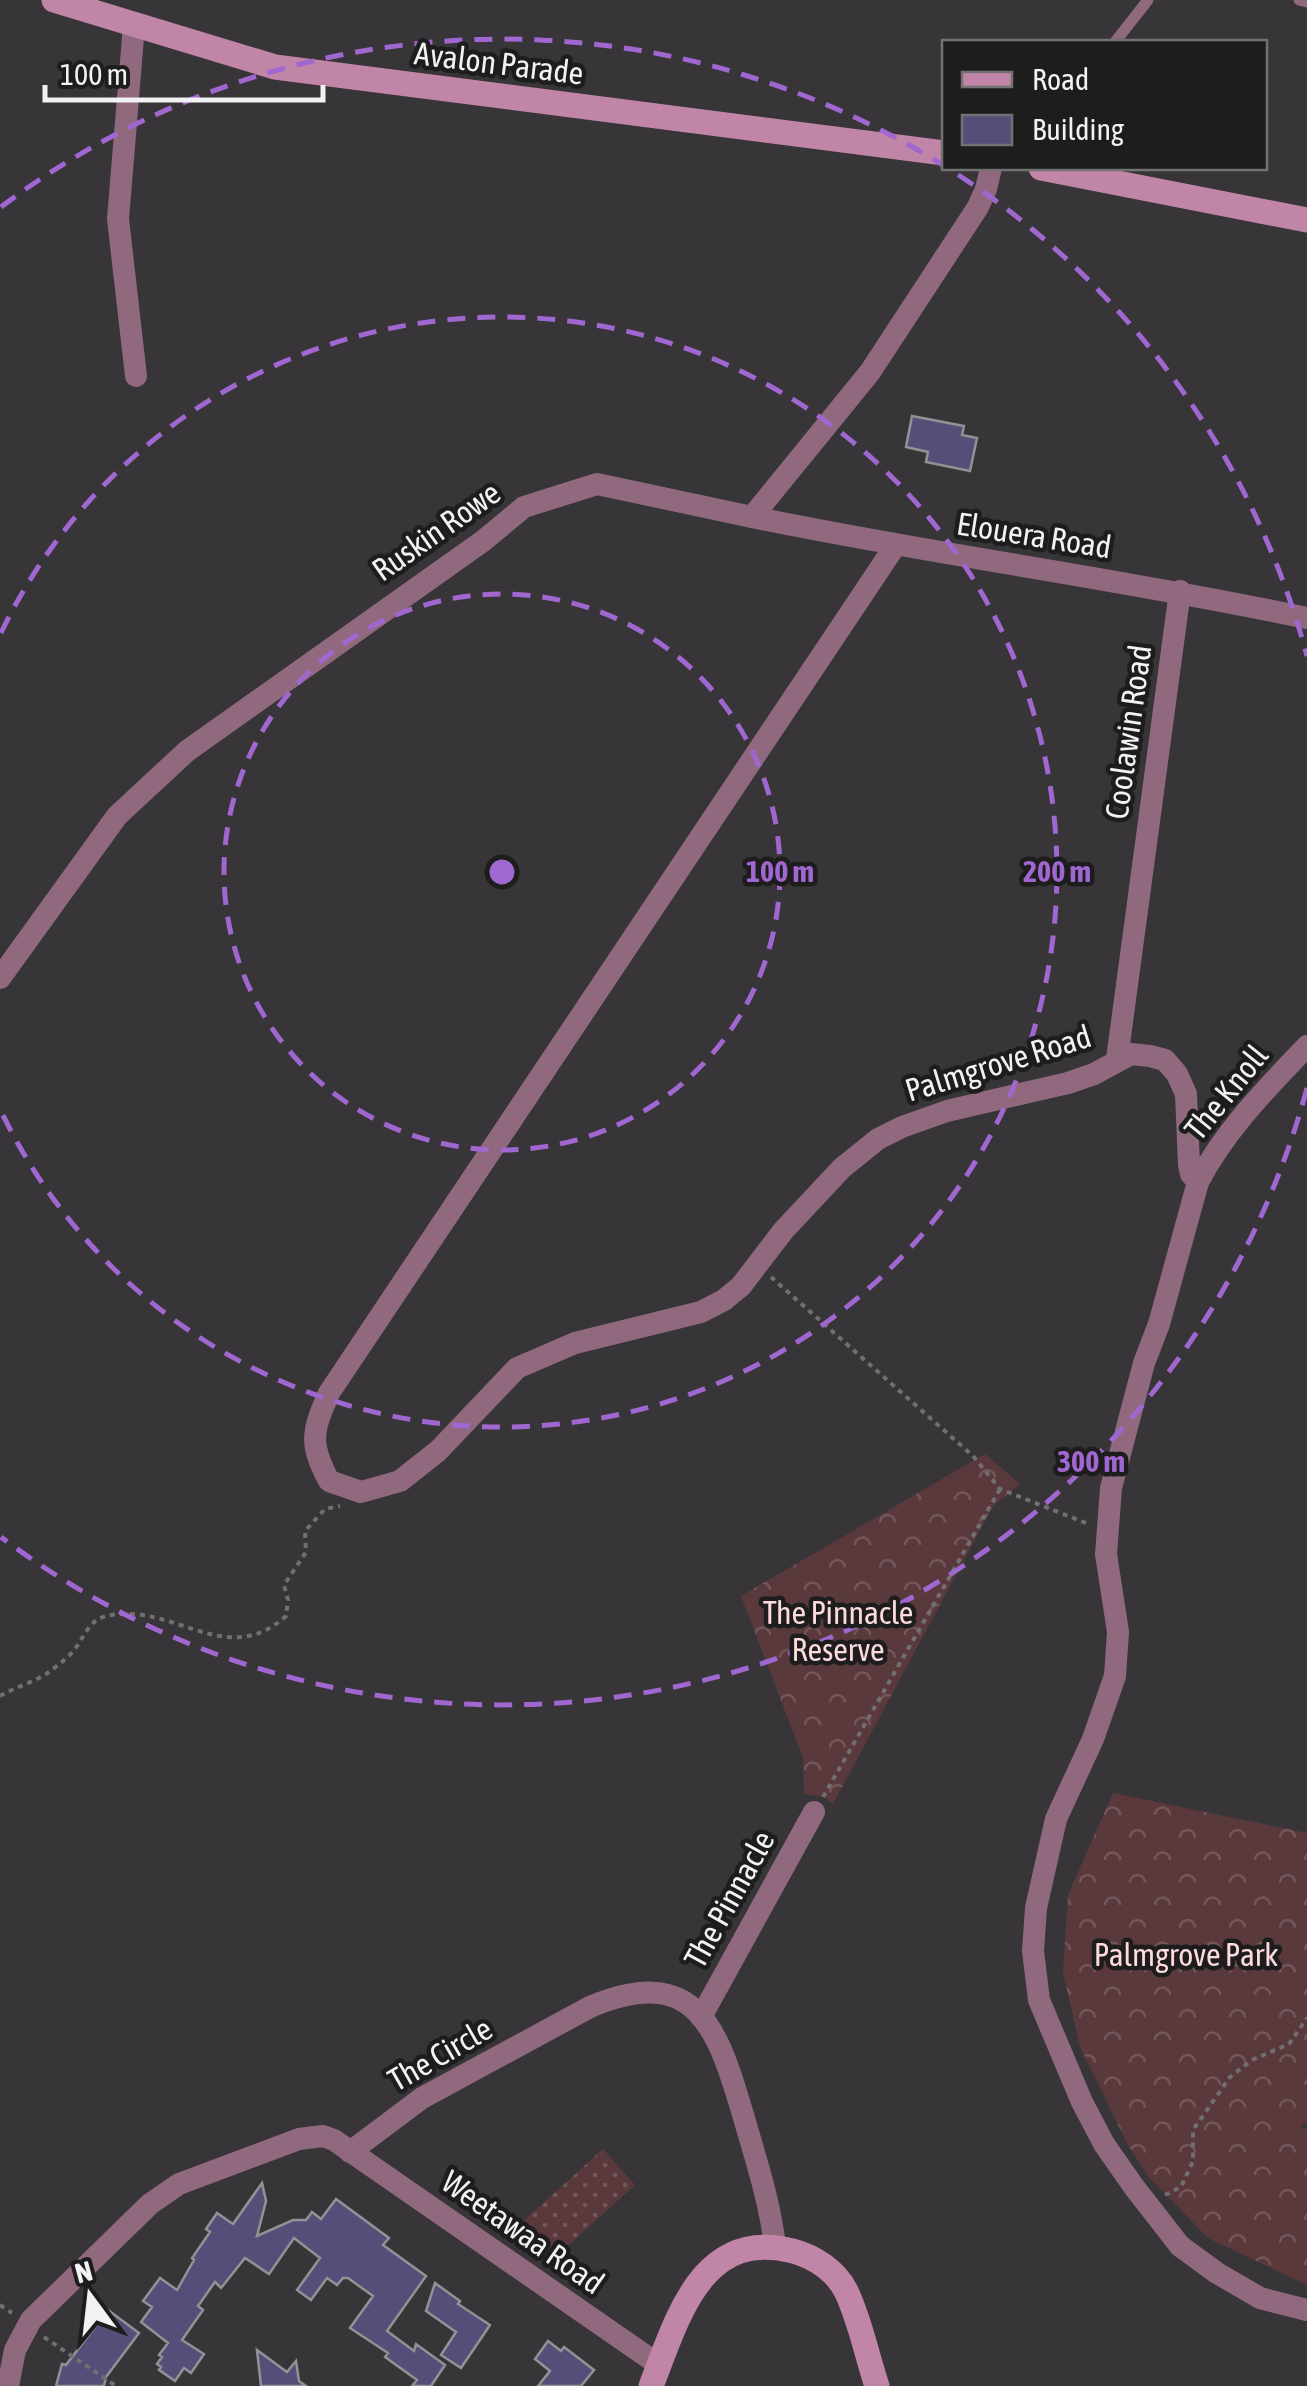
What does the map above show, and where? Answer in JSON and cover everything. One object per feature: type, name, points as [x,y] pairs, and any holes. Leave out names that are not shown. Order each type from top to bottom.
[{"type":"street","name":"Avalon Parade","points":[[54,0],[275,67],[942,153]]},
{"type":"street","points":[[134,24],[118,219],[136,376]]},
{"type":"street","points":[[752,517],[870,372],[978,207],[990,170]]},
{"type":"street","points":[[1051,170],[1307,220]]},
{"type":"street","name":"Ruskin Rowe","points":[[0,978],[117,816],[187,751],[483,541],[524,507],[596,484],[752,517]]},
{"type":"street","name":"Elouera Road","points":[[752,517],[1307,618]]},
{"type":"street","points":[[361,1492],[329,1481],[314,1452],[317,1420],[329,1394],[895,546]]},
{"type":"street","name":"Coolawin Road","points":[[1117,1059],[1180,592]]},
{"type":"street","name":"The Knoll","points":[[1198,1182],[1242,1115],[1307,1046]]},
{"type":"street","name":"Palmgrove Road","points":[[361,1492],[400,1481],[438,1451],[517,1368],[575,1343],[701,1312],[741,1286],[842,1168],[878,1139],[948,1111],[1081,1078],[1131,1054],[1165,1060],[1186,1094],[1189,1165],[1198,1182],[1111,1488],[1106,1554],[1118,1632],[1114,1676],[1092,1739],[1056,1819],[1036,1908],[1033,1952],[1039,2000],[1082,2102],[1104,2144],[1180,2246],[1216,2273],[1260,2298],[1307,2310]]},
{"type":"street","name":"The Pinnacle","points":[[701,2017],[814,1812]]},
{"type":"street","name":"The Circle","points":[[350,2152],[422,2098],[590,2007],[619,1995],[654,1990],[683,1999],[716,2032],[771,2212],[774,2246]]},
{"type":"street","points":[[8,2386],[15,2350],[28,2326],[150,2204],[179,2184],[313,2136],[323,2136],[350,2152]]},
{"type":"street","name":"Weetawaa Road","points":[[350,2152],[655,2376]]},
{"type":"street","points":[[655,2376],[695,2284],[720,2261],[746,2250],[774,2246],[805,2254],[828,2267],[846,2290],[877,2386]]},
{"type":"lane","points":[[1117,40],[1148,0]]},
{"type":"lane","points":[[1299,0],[1307,2]]},
{"type":"path","points":[[756,1264],[973,1456],[1000,1489],[1084,1523],[1107,1525]]},
{"type":"path","points":[[814,1812],[1000,1489]]},
{"type":"path","points":[[0,1696],[45,1675],[76,1649],[89,1623],[108,1615],[144,1614],[208,1636],[243,1636],[274,1627],[286,1616],[288,1600],[284,1585],[306,1552],[305,1530],[325,1509],[347,1504],[361,1492]]},
{"type":"path","points":[[1148,2204],[1181,2187],[1193,2161],[1194,2130],[1230,2078],[1252,2060],[1289,2044],[1307,2018]]},
{"type":"path","points":[[0,2304],[116,2386]]},
{"type":"green space","name":"The Pinnacle Reserve","points":[[985,1454],[1020,1484],[993,1506],[833,1804],[824,1797],[804,1794],[803,1758],[741,1596]]},
{"type":"green space","name":"Palmgrove Park","points":[[1113,1793],[1307,1833],[1307,2123],[1301,2127],[1307,2130],[1307,2285],[1208,2238],[1148,2176],[1128,2145],[1080,2047],[1063,1973],[1068,1895]]},
{"type":"green space","points":[[603,2149],[635,2185],[552,2260],[511,2232]]},
{"type":"building","points":[[912,416],[964,426],[962,435],[977,438],[970,471],[926,462],[928,452],[906,447]]},
{"type":"building","points":[[262,2183],[266,2201],[257,2236],[293,2220],[306,2220],[312,2212],[321,2219],[336,2199],[389,2238],[383,2245],[426,2276],[387,2331],[414,2351],[416,2344],[445,2365],[431,2386],[412,2386],[417,2380],[385,2357],[388,2353],[350,2328],[373,2296],[348,2278],[337,2285],[327,2278],[311,2300],[297,2290],[320,2258],[294,2238],[269,2274],[245,2258],[221,2288],[215,2282],[198,2306],[203,2310],[182,2340],[204,2354],[191,2373],[184,2368],[175,2381],[159,2370],[159,2355],[168,2343],[141,2322],[152,2307],[143,2301],[160,2278],[177,2290],[217,2213],[233,2224]]},
{"type":"building","points":[[435,2283],[490,2325],[461,2368],[441,2355],[456,2332],[426,2311]]},
{"type":"building","points":[[108,2310],[139,2333],[106,2377],[104,2386],[56,2386],[62,2364],[66,2365]]},
{"type":"building","points":[[548,2341],[561,2351],[564,2347],[594,2370],[581,2386],[538,2386],[550,2371],[535,2359]]},
{"type":"building","points":[[257,2350],[287,2372],[296,2361],[299,2381],[306,2386],[261,2386]]}]
